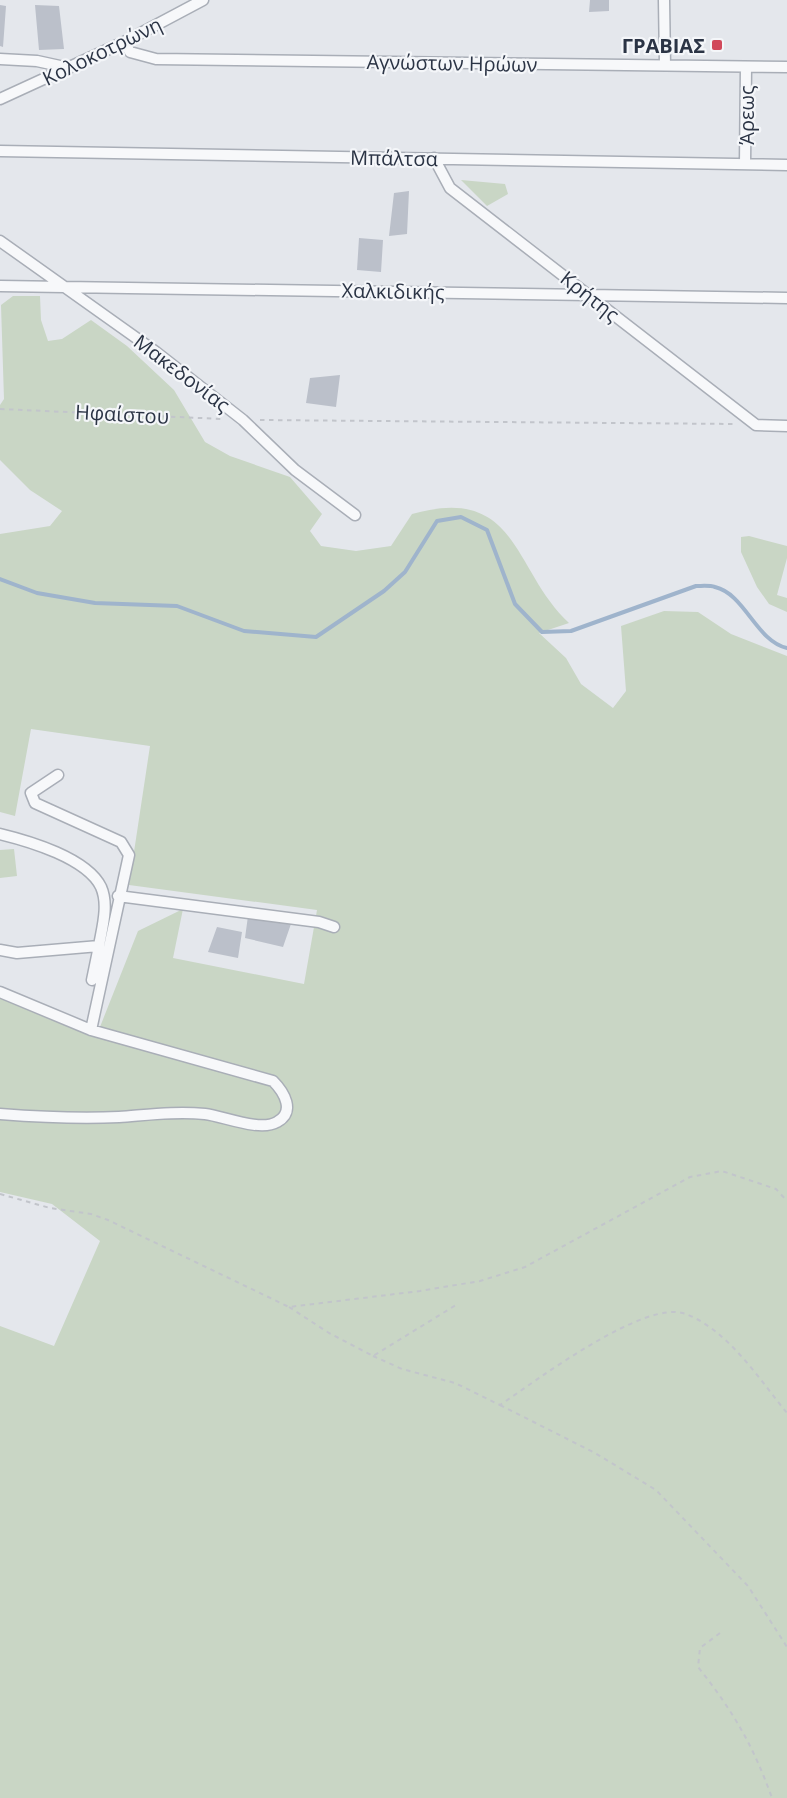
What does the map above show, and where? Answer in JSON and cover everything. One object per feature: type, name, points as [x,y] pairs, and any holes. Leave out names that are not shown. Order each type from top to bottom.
[{"type":"street","name":"Κολοκοτρώνη","points":[[0,99],[124,42],[203,0]]},
{"type":"street","points":[[664,0],[665,65]]},
{"type":"street","name":"Αγνώστων Ηρώων","points":[[124,42],[130,52],[156,59],[787,67]]},
{"type":"street","points":[[0,59],[37,61],[69,68]]},
{"type":"street","name":"Άρεως","points":[[745,164],[746,67]]},
{"type":"street","name":"Μπάλτσα","points":[[0,151],[787,165]]},
{"type":"street","name":"Κρήτης","points":[[435,158],[450,188],[756,425]]},
{"type":"street","name":"Μακεδονίας","points":[[0,241],[156,352],[243,420],[295,470],[355,515]]},
{"type":"street","name":"Χαλκιδικής","points":[[0,286],[787,298]]},
{"type":"street","points":[[756,425],[787,426]]},
{"type":"street","points":[[58,775],[31,793],[35,803],[121,842],[129,855],[118,896],[91,1030]]},
{"type":"street","points":[[0,834],[61,854],[91,874],[101,887],[105,914],[92,980]]},
{"type":"street","points":[[118,896],[319,922],[334,927]]},
{"type":"street","points":[[0,950],[17,953],[99,946]]},
{"type":"street","points":[[0,992],[91,1030],[273,1081],[287,1099],[285,1114],[277,1122],[265,1125],[206,1114],[90,1117],[0,1114]]},
{"type":"path","name":"Ηφαίστου","points":[[0,410],[243,420],[756,425]]},
{"type":"path","points":[[289,1307],[420,1292],[480,1281],[525,1267],[690,1177],[723,1171],[776,1190],[787,1201]]},
{"type":"path","points":[[0,1194],[50,1208],[91,1214],[108,1220],[289,1307],[329,1333],[373,1356],[402,1369],[455,1383],[595,1453],[656,1490],[748,1586],[787,1647]]},
{"type":"path","points":[[373,1356],[456,1305]]},
{"type":"path","points":[[500,1405],[611,1332],[654,1314],[684,1313],[710,1328],[741,1356],[787,1413]]},
{"type":"path","points":[[720,1633],[700,1648],[698,1667],[728,1704],[758,1761],[772,1798]]},
{"type":"green space","points":[[461,180],[505,184],[508,194],[487,206]]},
{"type":"green space","points":[[13,296],[40,296],[41,320],[48,341],[62,339],[91,320],[127,346],[174,390],[205,442],[230,456],[290,477],[322,514],[310,531],[321,546],[356,551],[391,546],[412,514],[447,508],[474,511],[494,521],[509,537],[550,602],[569,623],[539,633],[566,658],[581,684],[613,708],[626,691],[621,626],[664,611],[698,612],[731,634],[787,656],[787,1798],[0,1798],[0,1326],[54,1346],[100,1241],[52,1204],[0,1192],[0,998],[96,1037],[138,931],[183,909],[173,958],[304,984],[317,910],[129,885],[150,746],[31,729],[15,816],[0,812],[0,534],[50,526],[62,511],[30,490],[0,460],[0,405],[4,399],[1,305]]},
{"type":"green space","points":[[749,536],[787,546],[787,558],[777,595],[787,598],[787,612],[769,604],[757,587],[741,552],[741,537]]},
{"type":"green space","points":[[14,849],[17,876],[0,878],[0,850]]},
{"type":"building","points":[[590,0],[609,0],[609,11],[589,12]]},
{"type":"building","points":[[0,5],[6,6],[3,47],[0,46]]},
{"type":"building","points":[[35,5],[59,6],[64,49],[39,50]]},
{"type":"building","points":[[409,191],[407,234],[389,236],[394,193]]},
{"type":"building","points":[[359,238],[383,240],[381,272],[357,270]]},
{"type":"building","points":[[340,375],[336,407],[306,403],[310,378]]},
{"type":"building","points":[[248,916],[292,921],[283,947],[245,938]]},
{"type":"building","points":[[217,927],[242,932],[238,958],[208,952]]},
{"type":"waterway","points":[[0,579],[37,593],[95,603],[177,606],[244,631],[316,637],[384,591],[405,572],[437,521],[461,517],[487,530],[515,604],[542,632],[571,631],[696,586],[708,586],[725,591],[735,598],[767,636],[776,644],[787,648]]},
{"type":"place","name":"ΓΡΑΒΙΑΣ","points":[[717,45]]}]
